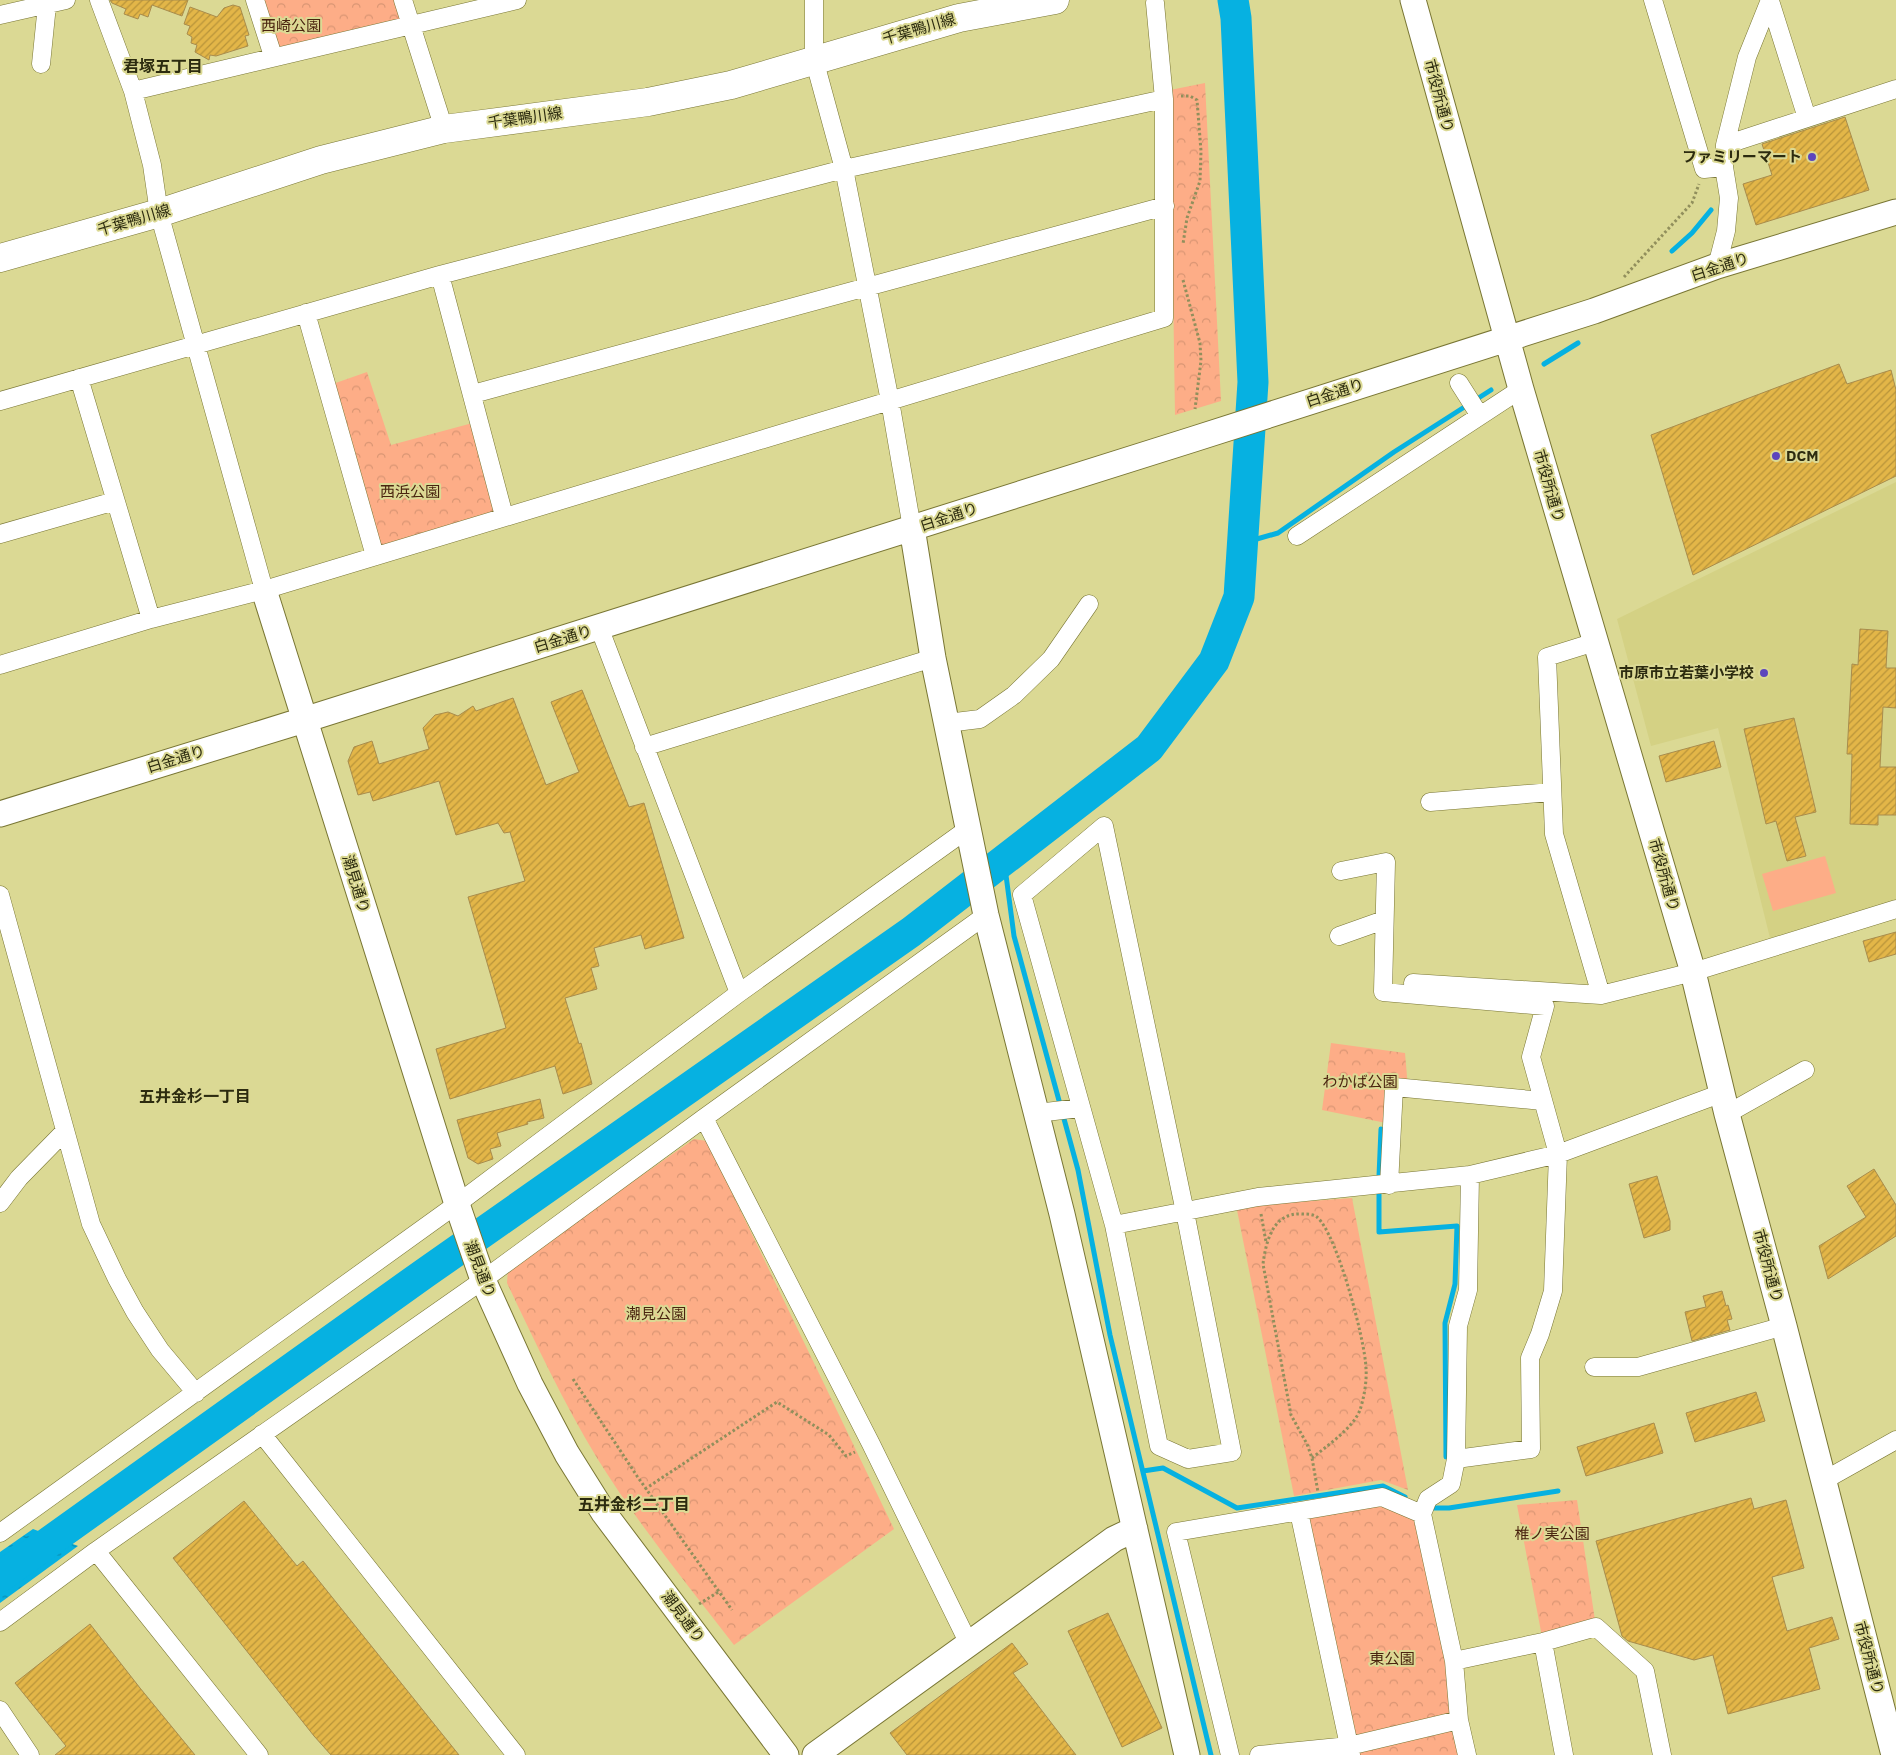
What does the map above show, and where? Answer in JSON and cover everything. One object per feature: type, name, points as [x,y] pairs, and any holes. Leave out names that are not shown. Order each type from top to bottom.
[{"type":"main road","name":"千葉鴨川線","points":[[0,258],[159,214],[321,160],[444,129],[648,102],[731,85],[959,18],[1055,0]]},
{"type":"street","points":[[0,15],[66,0]]},
{"type":"street","points":[[99,0],[133,91],[152,165],[159,214],[264,590]]},
{"type":"street","points":[[255,0],[273,56]]},
{"type":"street","points":[[403,0],[444,129]]},
{"type":"street","points":[[133,91],[273,56],[411,26],[517,0]]},
{"type":"street","points":[[814,0],[814,60],[844,169],[868,286],[890,401],[933,658],[986,915],[1062,1214],[1187,1755]]},
{"type":"street","name":"市役所通り","points":[[1413,0],[1506,338],[1693,972],[1725,1104],[1894,1755]]},
{"type":"street","points":[[1653,0],[1704,169],[1724,167]]},
{"type":"street","points":[[1770,0],[1807,118]]},
{"type":"street","points":[[1718,266],[1726,231],[1729,198],[1724,167],[1725,145],[1747,57],[1770,0]]},
{"type":"street","points":[[0,665],[151,619],[264,590],[1164,318],[1164,99],[1156,3]]},
{"type":"street","points":[[41,64],[47,5]]},
{"type":"street","points":[[1725,145],[1896,89]]},
{"type":"street","points":[[0,401],[440,276],[844,169],[1164,99]]},
{"type":"street","points":[[473,394],[1165,206]]},
{"type":"street","name":"白金通り","points":[[0,814],[1194,439],[1594,310],[1718,266],[1896,212]]},
{"type":"street","points":[[440,276],[504,516]]},
{"type":"street","points":[[306,313],[375,556]]},
{"type":"street","points":[[79,378],[151,619]]},
{"type":"street","points":[[1459,383],[1480,416]]},
{"type":"street","points":[[1297,536],[1521,389]]},
{"type":"street","points":[[0,534],[114,500]]},
{"type":"street","name":"潮見通り","points":[[264,590],[457,1204],[483,1280],[530,1384],[567,1454],[604,1513],[786,1755]]},
{"type":"street","points":[[947,723],[980,719],[1014,695],[1050,658],[1090,604]]},
{"type":"street","points":[[599,627],[739,993]]},
{"type":"street","points":[[1595,642],[1547,657],[1554,834],[1602,995]]},
{"type":"street","points":[[644,747],[933,658]]},
{"type":"street","points":[[1430,802],[1552,792]]},
{"type":"street","points":[[1104,826],[1185,1212],[1232,1452],[1188,1459],[1159,1446],[1114,1225],[1080,1108],[1022,895],[1104,826]]},
{"type":"street","points":[[0,1533],[457,1204],[739,993],[969,828]]},
{"type":"street","points":[[1341,871],[1386,862],[1383,992],[1545,1006],[1531,1057],[1558,1154],[1553,1291],[1540,1334],[1530,1358],[1531,1449],[1456,1458]]},
{"type":"street","points":[[0,895],[91,1224],[135,1312],[160,1350],[196,1392]]},
{"type":"street","points":[[1383,981],[1602,995],[1693,972],[1896,909]]},
{"type":"street","points":[[0,1622],[96,1551],[483,1280],[986,915]]},
{"type":"street","points":[[1339,936],[1384,920]]},
{"type":"street","points":[[1114,1225],[1258,1198],[1470,1176],[1558,1154],[1725,1104],[1805,1070]]},
{"type":"street","points":[[1389,1185],[1394,1087],[1543,1101]]},
{"type":"street","points":[[1036,1113],[1080,1108]]},
{"type":"street","points":[[704,1118],[871,1444],[968,1644]]},
{"type":"street","points":[[0,1203],[19,1178],[64,1131]]},
{"type":"street","points":[[1467,1755],[1459,1720],[1454,1661],[1422,1514],[1428,1498],[1451,1484],[1456,1458],[1458,1326],[1468,1290],[1470,1176]]},
{"type":"street","points":[[1594,1367],[1638,1367],[1784,1326]]},
{"type":"street","points":[[262,1434],[516,1755]]},
{"type":"street","points":[[1823,1481],[1896,1440]]},
{"type":"street","points":[[1230,1755],[1176,1532],[1382,1496],[1422,1514]]},
{"type":"street","points":[[1299,1512],[1350,1750]]},
{"type":"street","points":[[815,1755],[1114,1539],[1135,1529]]},
{"type":"street","points":[[96,1551],[259,1755]]},
{"type":"street","points":[[1454,1661],[1542,1642],[1596,1627],[1645,1671],[1662,1755]]},
{"type":"street","points":[[1542,1642],[1564,1755]]},
{"type":"street","points":[[0,1710],[30,1755]]},
{"type":"street","points":[[1258,1755],[1350,1750],[1459,1720]]},
{"type":"path","points":[[1164,99],[1190,96],[1197,100],[1201,151],[1200,181],[1188,218],[1182,248]]},
{"type":"path","points":[[1619,283],[1692,203],[1704,169]]},
{"type":"path","points":[[1182,272],[1189,306],[1200,343],[1201,361],[1195,409]]},
{"type":"path","points":[[1258,1198],[1266,1243],[1263,1264],[1291,1415],[1312,1458],[1316,1481]]},
{"type":"path","points":[[1266,1243],[1280,1219],[1295,1213],[1312,1214],[1318,1218],[1335,1246],[1362,1338],[1366,1369],[1360,1411],[1335,1440],[1312,1458]]},
{"type":"path","points":[[573,1379],[646,1488],[732,1610]]},
{"type":"path","points":[[646,1488],[777,1402],[829,1435],[846,1456],[871,1444]]},
{"type":"shaded area","name":"市原市立若葉小学校","points":[[1896,482],[1896,902],[1770,938],[1718,728],[1651,746],[1617,619]]},
{"type":"green space","name":"西崎公園","points":[[255,0],[403,0],[411,26],[273,56]]},
{"type":"green space","points":[[1205,83],[1221,401],[1175,415],[1170,90]]},
{"type":"green space","name":"西浜公園","points":[[367,372],[391,445],[480,421],[504,516],[375,556],[327,386]]},
{"type":"green space","points":[[1825,856],[1836,893],[1773,911],[1762,874]]},
{"type":"green space","name":"わかば公園","points":[[1331,1043],[1405,1053],[1408,1088],[1394,1087],[1391,1124],[1322,1110]]},
{"type":"green space","name":"潮見公園","points":[[694,1139],[707,1141],[894,1529],[734,1645],[646,1530],[597,1458],[561,1394],[507,1283],[508,1269]]},
{"type":"green space","points":[[1352,1198],[1408,1490],[1381,1480],[1294,1496],[1237,1210],[1269,1204]]},
{"type":"green space","name":"東公園","points":[[1382,1497],[1422,1514],[1467,1755],[1351,1755],[1299,1512]]},
{"type":"green space","name":"椎ノ実公園","points":[[1577,1500],[1596,1627],[1543,1642],[1517,1505]]},
{"type":"water","points":[[33,1529],[78,1546],[0,1603],[0,1552]]},
{"type":"building","points":[[110,0],[188,0],[182,16],[152,5],[148,17],[140,14],[138,19],[124,14],[126,9],[112,3]]},
{"type":"building","points":[[233,5],[240,7],[249,35],[245,36],[248,46],[216,56],[210,55],[209,60],[195,52],[197,45],[191,43],[192,37],[187,34],[190,26],[184,24],[190,7],[217,17],[224,8]]},
{"type":"building","name":"ファミリーマート","points":[[1845,117],[1869,190],[1756,225],[1743,184],[1772,175],[1762,144]]},
{"type":"building","name":"DCM","points":[[1839,364],[1847,384],[1891,370],[1896,390],[1896,476],[1693,575],[1651,435]]},
{"type":"building","points":[[1860,629],[1888,631],[1886,668],[1896,668],[1896,708],[1883,707],[1880,767],[1896,767],[1896,815],[1878,815],[1878,825],[1850,824],[1852,754],[1847,754],[1852,664],[1858,665]]},
{"type":"building","points":[[582,690],[629,807],[644,803],[684,938],[645,949],[641,935],[594,948],[599,966],[591,968],[597,989],[565,998],[579,1044],[581,1043],[592,1084],[563,1094],[555,1066],[450,1099],[436,1049],[506,1028],[468,897],[525,881],[510,832],[504,833],[498,823],[456,835],[439,781],[373,801],[370,792],[358,795],[348,761],[354,747],[372,741],[379,764],[429,749],[423,728],[435,715],[448,712],[458,716],[473,706],[476,711],[513,698],[546,785],[579,772],[551,702]]},
{"type":"building","points":[[1794,718],[1816,812],[1795,817],[1806,856],[1787,861],[1776,821],[1766,824],[1744,729]]},
{"type":"building","points":[[1714,741],[1721,767],[1666,782],[1659,756]]},
{"type":"building","points":[[1896,932],[1896,954],[1869,962],[1863,941]]},
{"type":"building","points":[[540,1099],[544,1118],[497,1133],[501,1146],[490,1149],[493,1159],[478,1164],[468,1158],[457,1120]]},
{"type":"building","points":[[1874,1169],[1896,1205],[1896,1236],[1828,1279],[1819,1246],[1866,1217],[1847,1186]]},
{"type":"building","points":[[1657,1176],[1670,1221],[1670,1230],[1644,1238],[1629,1184]]},
{"type":"building","points":[[1722,1291],[1732,1319],[1727,1320],[1730,1330],[1692,1341],[1685,1312],[1706,1307],[1703,1296]]},
{"type":"building","points":[[1756,1392],[1765,1421],[1695,1442],[1686,1413]]},
{"type":"building","points":[[1654,1423],[1663,1453],[1586,1476],[1577,1447]]},
{"type":"building","points":[[1751,1498],[1754,1509],[1786,1500],[1804,1568],[1772,1577],[1787,1631],[1832,1617],[1839,1639],[1809,1648],[1820,1689],[1728,1714],[1713,1655],[1694,1660],[1628,1641],[1622,1636],[1596,1541]]},
{"type":"building","points":[[244,1501],[297,1566],[303,1561],[459,1755],[331,1755],[314,1736],[173,1558]]},
{"type":"building","points":[[1108,1613],[1162,1728],[1122,1747],[1068,1631]]},
{"type":"building","points":[[90,1624],[195,1755],[55,1755],[66,1746],[15,1683]]},
{"type":"building","points":[[1012,1643],[1028,1664],[1013,1673],[1076,1755],[907,1755],[890,1733]]},
{"type":"waterway","points":[[0,1577],[425,1273],[911,932],[1149,748],[1214,661],[1239,597],[1253,382],[1236,18],[1233,0]]},
{"type":"waterway","points":[[1672,251],[1692,233],[1711,210]]},
{"type":"waterway","points":[[1544,364],[1578,343]]},
{"type":"waterway","points":[[1243,543],[1278,533],[1394,452],[1491,390]]},
{"type":"waterway","points":[[1004,860],[1014,936],[1078,1170],[1110,1335],[1211,1755]]},
{"type":"waterway","points":[[1379,1176],[1381,1129]]},
{"type":"waterway","points":[[1379,1194],[1379,1232],[1457,1226],[1455,1284],[1445,1323],[1446,1457]]},
{"type":"waterway","points":[[1143,1471],[1163,1468],[1237,1508],[1383,1486],[1405,1497]]},
{"type":"waterway","points":[[1434,1508],[1449,1508],[1558,1491]]},
{"type":"place","name":"ファミリーマート","points":[[1812,157]]},
{"type":"place","name":"DCM","points":[[1776,456]]},
{"type":"place","name":"市原市立若葉小学校","points":[[1764,673]]},
{"type":"district","name":"君塚五丁目","points":[[163,66]]},
{"type":"district","name":"五井金杉一丁目","points":[[195,1096]]},
{"type":"district","name":"五井金杉二丁目","points":[[634,1504]]}]
